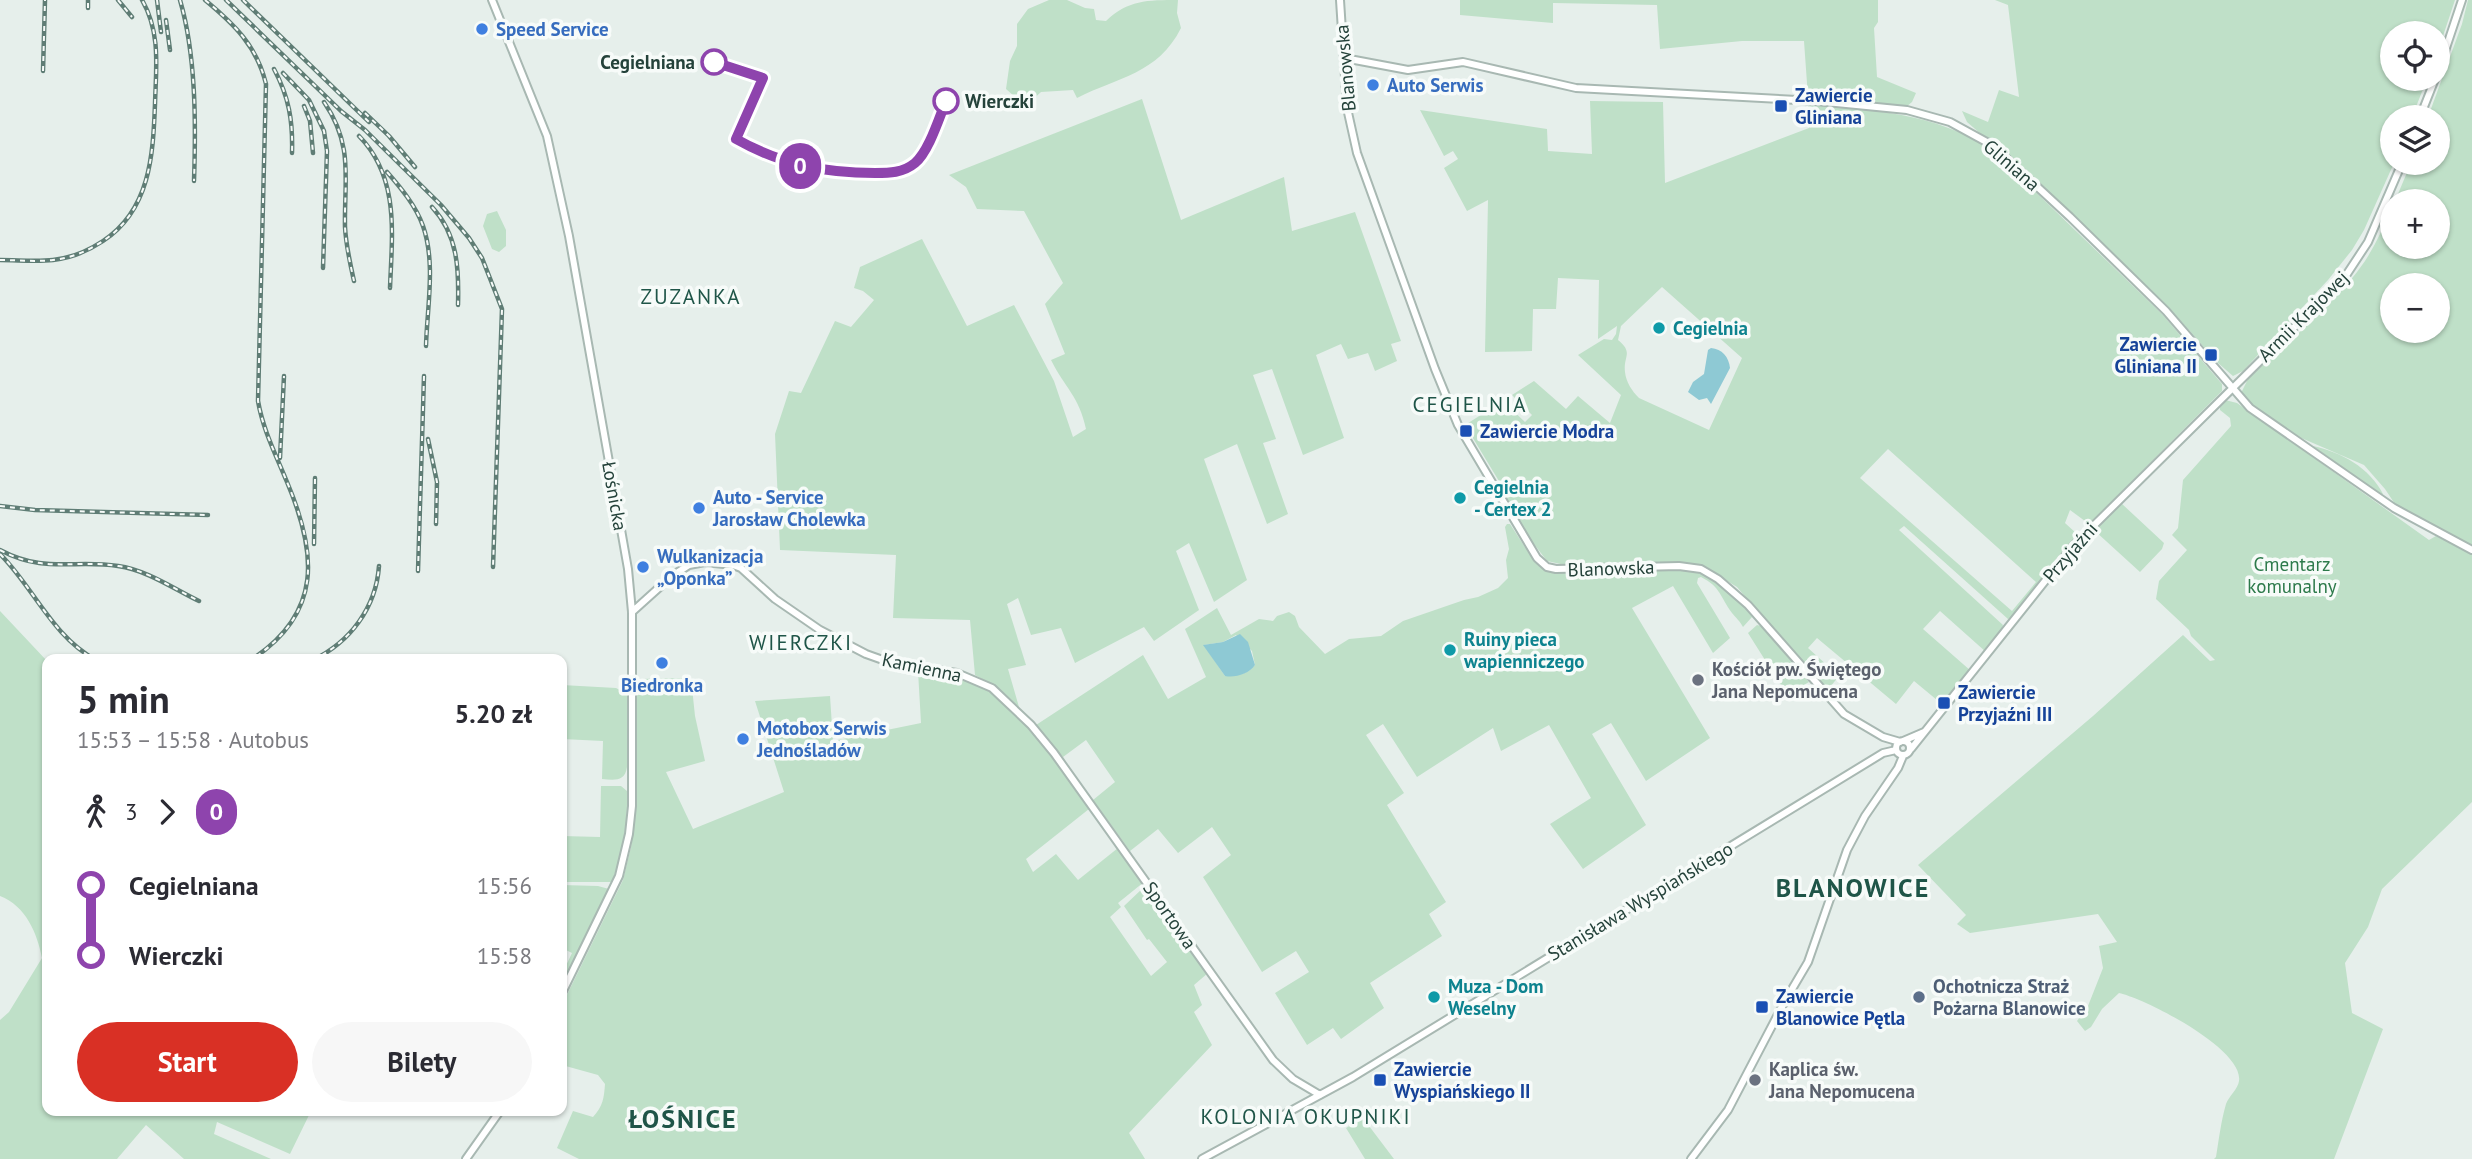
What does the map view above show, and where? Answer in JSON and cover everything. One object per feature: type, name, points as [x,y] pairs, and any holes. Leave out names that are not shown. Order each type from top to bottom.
[{"type":"street","name":"Łośnicka","points":[[492,0],[542,118],[560,190],[628,569],[632,612],[632,806],[629,834],[614,888],[567,983]]},
{"type":"street","name":"Blanowska","points":[[1340,0],[1347,108],[1357,153],[1445,394],[1469,446],[1537,558],[1547,567],[1556,569],[1679,566],[1701,569],[1718,579],[1748,605],[1844,714],[1883,737],[1902,741]]},
{"type":"street","points":[[2450,36],[2462,0]]},
{"type":"street","name":"Gliniana","points":[[1344,58],[1408,70],[1464,62],[1576,88],[1816,101],[1907,110],[1969,130],[1992,145],[2166,311],[2231,388],[2260,416],[2394,508],[2472,551]]},
{"type":"street","name":"Armii Krajowej","points":[[2231,388],[2320,302],[2351,268],[2368,242],[2397,175]]},
{"type":"street","name":"Przyjaźni","points":[[1903,756],[1908,754],[2068,551],[2231,388]]},
{"type":"street","name":"Kamienna","points":[[632,612],[689,565],[705,562],[733,565],[820,630],[887,662],[957,673],[975,679],[999,693],[1031,725]]},
{"type":"street","name":"Sportowa","points":[[1031,725],[1054,753],[1273,1060],[1293,1079],[1320,1095]]},
{"type":"street","name":"Przyjaźni","points":[[1902,741],[1925,731]]},
{"type":"street","name":"Blanowska","points":[[1883,737],[1903,756]]},
{"type":"street","points":[[1893,749],[1902,741],[1909,743],[1911,749]]},
{"type":"street","name":"Stanisława Wyspiańskiego","points":[[1202,1159],[1353,1077],[1893,749]]},
{"type":"street","points":[[1691,1159],[1728,1110],[1808,962],[1847,850],[1903,756]]},
{"type":"street","points":[[466,1159],[496,1116]]},
{"type":"green space","points":[[1049,0],[1067,0],[1094,9],[1096,20],[1106,21],[1130,5],[1157,0],[1178,0],[1177,13],[1181,28],[1161,55],[1136,72],[1077,98],[1073,90],[1041,92],[1029,103],[1022,103],[1006,89],[1010,61],[1017,46],[1017,24],[1028,9]]},
{"type":"green space","points":[[1460,0],[1878,0],[1878,22],[1874,28],[1877,77],[1916,93],[1906,107],[1808,97],[1804,41],[1742,41],[1660,49],[1657,5],[1553,3],[1553,23],[1460,15]]},
{"type":"green space","points":[[1995,0],[2455,0],[2448,21],[2380,21],[2380,91],[2422,91],[2417,105],[2380,105],[2380,175],[2389,175],[2352,250],[2328,280],[2243,371],[2233,376],[2173,312],[2042,187],[1967,122],[1962,111],[1988,122],[1999,90],[2019,97],[2008,5]]},
{"type":"green space","points":[[2468,0],[2472,0],[2472,547],[2395,504],[2364,465],[2299,437],[2261,414],[2241,393],[2248,379],[2325,308],[2353,277],[2380,233],[2380,259],[2450,259],[2450,189],[2400,189],[2406,175],[2450,175],[2450,105],[2432,105],[2438,91],[2450,91],[2450,57]]},
{"type":"green space","points":[[1142,99],[1181,220],[1284,177],[1292,231],[1355,212],[1401,341],[1391,344],[1397,361],[1375,371],[1368,353],[1348,359],[1341,344],[1316,355],[1344,438],[1303,455],[1272,369],[1253,375],[1276,439],[1263,443],[1288,514],[1267,524],[1237,444],[1204,459],[1247,580],[1214,602],[1189,543],[1176,551],[1199,610],[1154,641],[1144,627],[1075,663],[1061,628],[1031,635],[1018,598],[1007,604],[1026,665],[1008,669],[1019,707],[997,687],[975,675],[970,620],[893,618],[896,555],[780,550],[775,434],[789,391],[801,393],[835,321],[851,327],[874,300],[854,288],[860,267],[922,239],[967,326],[1014,305],[1054,381],[1073,437],[1086,429],[1076,400],[1051,360],[1065,354],[1045,304],[1063,283],[1024,211],[977,209],[966,187],[949,175]]},
{"type":"green space","points":[[1590,101],[1663,102],[1665,183],[1809,128],[1808,104],[1903,115],[1948,128],[1991,149],[2162,314],[2222,384],[2222,391],[2089,524],[2070,510],[2065,523],[2077,534],[2012,618],[2008,619],[1904,526],[1899,530],[2003,625],[2001,631],[1986,652],[1940,611],[1923,629],[1971,671],[1943,705],[1914,681],[1896,704],[1817,638],[1808,648],[1839,676],[1826,692],[1737,587],[1708,569],[1682,563],[1565,565],[1547,561],[1524,531],[1501,493],[1505,491],[1465,425],[1503,401],[1525,422],[1532,415],[1512,395],[1534,381],[1566,409],[1578,396],[1610,423],[1621,395],[1578,355],[1604,339],[1612,340],[1617,326],[1598,339],[1599,280],[1558,278],[1556,309],[1533,309],[1532,351],[1485,352],[1488,200],[1467,211],[1444,168],[1458,159],[1453,151],[1444,156],[1420,110],[1547,129],[1548,151],[1592,154]],"holes":[[[1662,287],[1742,358],[1709,430],[1639,398],[1627,379],[1627,352],[1618,340],[1621,326]],[[1888,449],[2036,582],[2012,611],[1860,478]]]},
{"type":"green space","points":[[497,211],[506,230],[506,246],[499,252],[492,249],[483,226],[487,214]]},
{"type":"green space","name":"Cmentarz komunalny","points":[[2225,400],[2237,403],[2429,540],[2436,536],[2472,554],[2472,802],[2382,889],[2368,927],[2345,963],[2352,1013],[2383,1029],[2334,1159],[2214,1159],[2226,1104],[2239,1081],[2236,1068],[2226,1055],[2191,1027],[2150,1005],[2119,993],[2085,1031],[2077,1021],[2088,1006],[2103,968],[2099,946],[2117,942],[2098,914],[1970,933],[1957,924],[1966,915],[1918,865],[2093,716],[2183,635],[2210,661],[2215,660],[2191,636],[2189,630],[2156,599],[2159,581],[2187,550],[2172,535],[2178,528],[2183,480],[2231,426],[2230,418],[2220,410]]},
{"type":"green space","points":[[2313,446],[2354,462],[2371,476],[2383,494],[2379,494]]},
{"type":"green space","points":[[2121,503],[2164,543],[2162,549],[2140,572],[2095,531]]},
{"type":"green space","points":[[1510,524],[1530,555],[1545,569],[1572,572],[1693,570],[1720,584],[1750,611],[1752,617],[1743,627],[1716,589],[1708,581],[1698,578],[1697,583],[1730,638],[1713,653],[1673,586],[1632,608],[1710,738],[1646,781],[1611,723],[1592,734],[1646,825],[1583,869],[1550,824],[1591,798],[1549,725],[1501,751],[1493,728],[1417,777],[1383,724],[1366,735],[1404,793],[1387,805],[1446,902],[1429,914],[1442,936],[1370,983],[1384,1008],[1341,1039],[1333,1028],[1307,1045],[1275,993],[1309,972],[1296,951],[1262,972],[1203,877],[1231,855],[1212,827],[1178,853],[1158,829],[1130,851],[1093,800],[1115,782],[1086,740],[1063,757],[1036,725],[1143,655],[1168,699],[1206,677],[1185,629],[1217,608],[1231,635],[1259,619],[1273,621],[1277,616],[1289,612],[1295,616],[1299,627],[1325,654],[1349,639],[1381,636],[1403,621],[1478,597],[1498,588],[1508,578],[1506,560],[1509,549],[1505,527]],"holes":[[[1236,635],[1252,651],[1255,665],[1249,671],[1225,676],[1204,645],[1223,642]]]},
{"type":"green space","points":[[0,611],[42,656],[42,958],[29,921],[17,906],[0,896]]},
{"type":"green space","points":[[1757,625],[1761,626],[1809,682],[1787,695],[1748,633]]},
{"type":"green space","points":[[918,671],[962,678],[993,694],[1009,707],[1039,740],[1089,809],[1026,859],[1033,872],[1056,854],[1078,880],[1118,848],[1144,882],[1118,903],[1121,907],[1110,917],[1151,976],[1167,962],[1149,939],[1147,940],[1124,906],[1143,888],[1147,889],[1208,973],[1194,985],[1202,1005],[1194,1012],[1212,1045],[1129,1133],[1145,1159],[579,1159],[557,1148],[573,1111],[593,1117],[603,1098],[605,1084],[598,1075],[567,1066],[567,995],[623,880],[631,847],[635,817],[637,679],[691,678],[695,716],[705,761],[666,772],[693,829],[784,792],[755,701],[830,696],[833,741],[921,723]]},
{"type":"green space","points":[[567,685],[616,688],[627,694],[627,767],[621,778],[602,779],[603,741],[567,739]]},
{"type":"green space","points":[[601,786],[621,786],[627,791],[627,815],[612,882],[567,882],[567,836],[600,837]]},
{"type":"green space","points":[[567,885],[609,889],[567,974],[567,964],[572,953],[567,950]]},
{"type":"green space","points":[[42,958],[42,1116],[309,1116],[290,1154],[217,1122],[214,1134],[271,1159],[184,1159],[146,1125],[117,1159],[0,1159],[0,1020],[9,1012]]},
{"type":"green space","points":[[1363,1118],[1394,1159],[1365,1159],[1346,1128]]},
{"type":"water","points":[[1711,348],[1724,354],[1730,368],[1711,404],[1707,398],[1699,400],[1688,392],[1693,382],[1704,374],[1708,350]]},
{"type":"water","points":[[1240,634],[1248,642],[1255,665],[1241,675],[1225,676],[1203,645],[1223,642]]},
{"type":"railway","points":[[43,71],[45,0]]},
{"type":"railway","points":[[88,0],[88,8]]},
{"type":"railway","points":[[118,0],[132,17]]},
{"type":"railway","points":[[0,260],[53,260],[85,251],[119,228],[140,198],[153,143],[156,64],[155,38],[142,0]]},
{"type":"railway","points":[[157,0],[161,32]]},
{"type":"railway","points":[[180,0],[192,66],[195,113],[194,181]]},
{"type":"railway","points":[[205,0],[243,37],[257,58],[266,84],[258,401],[266,432],[297,508],[308,557],[302,602],[291,622],[274,642],[259,654]]},
{"type":"railway","points":[[226,0],[441,205],[482,258],[502,309],[493,567]]},
{"type":"railway","points":[[243,0],[369,122]]},
{"type":"railway","points":[[166,20],[170,50]]},
{"type":"railway","points":[[274,69],[289,110],[292,153]]},
{"type":"railway","points":[[283,73],[309,100],[324,131],[327,151],[323,268]]},
{"type":"railway","points":[[324,102],[340,133],[344,148],[346,234],[354,281]]},
{"type":"railway","points":[[304,106],[310,121],[313,153]]},
{"type":"railway","points":[[365,113],[415,167]]},
{"type":"railway","points":[[359,136],[372,152],[387,188],[392,227],[390,288]]},
{"type":"railway","points":[[387,172],[416,211],[427,240],[430,286],[426,346]]},
{"type":"railway","points":[[432,207],[441,218],[452,241],[457,266],[458,305]]},
{"type":"railway","points":[[280,458],[284,376]]},
{"type":"railway","points":[[418,571],[424,376]]},
{"type":"railway","points":[[428,439],[437,482],[436,524]]},
{"type":"railway","points":[[314,544],[315,478]]},
{"type":"railway","points":[[0,506],[35,510],[208,515]]},
{"type":"railway","points":[[0,550],[31,562],[102,564],[129,568],[199,601]]},
{"type":"railway","points":[[0,554],[55,625],[87,654]]},
{"type":"railway","points":[[324,654],[359,622],[373,596],[379,566]]},
{"type":"bus line","name":"0","points":[[714,62],[763,78],[736,139],[782,160],[808,168],[859,173],[895,173],[904,170],[923,155],[946,101]]},
{"type":"place","name":"Speed Service","points":[[482,29]]},
{"type":"place","name":"Cegielniana","points":[[714,62]]},
{"type":"place","name":"Auto Serwis","points":[[1373,85]]},
{"type":"place","name":"Wierczki","points":[[946,101]]},
{"type":"place","name":"Zawiercie Gliniana","points":[[1781,106]]},
{"type":"place","name":"Cegielnia","points":[[1659,328]]},
{"type":"place","name":"Zawiercie Gliniana II","points":[[2211,355]]},
{"type":"place","name":"Zawiercie Modra","points":[[1466,431]]},
{"type":"place","name":"Cegielnia - Certex 2","points":[[1460,498]]},
{"type":"place","name":"Auto - Service Jarosław Cholewka","points":[[699,508]]},
{"type":"place","name":"Wulkanizacja „Oponka”","points":[[643,567]]},
{"type":"place","name":"Ruiny pieca wapienniczego","points":[[1450,650]]},
{"type":"place","name":"Biedronka","points":[[662,663]]},
{"type":"place","name":"Kościół pw. Świętego Jana Nepomucena","points":[[1698,680]]},
{"type":"place","name":"Zawiercie Przyjaźni III","points":[[1944,703]]},
{"type":"place","name":"Motobox Serwis Jednośladów","points":[[743,739]]},
{"type":"place","name":"Muza - Dom Weselny","points":[[1434,997]]},
{"type":"place","name":"Ochotnicza Straż Pożarna Blanowice","points":[[1919,997]]},
{"type":"place","name":"Zawiercie Blanowice Pętla","points":[[1762,1007]]},
{"type":"place","name":"Zawiercie Wyspiańskiego II","points":[[1380,1080]]},
{"type":"place","name":"Kaplica św. Jana Nepomucena","points":[[1755,1080]]},
{"type":"district","name":"ZUZANKA","points":[[691,296]]},
{"type":"district","name":"CEGIELNIA","points":[[1470,404]]},
{"type":"district","name":"WIERCZKI","points":[[801,642]]},
{"type":"district","name":"BLANOWICE","points":[[1853,887]]},
{"type":"district","name":"KOLONIA OKUPNIKI","points":[[1306,1116]]},
{"type":"district","name":"ŁOŚNICE","points":[[683,1118]]}]
